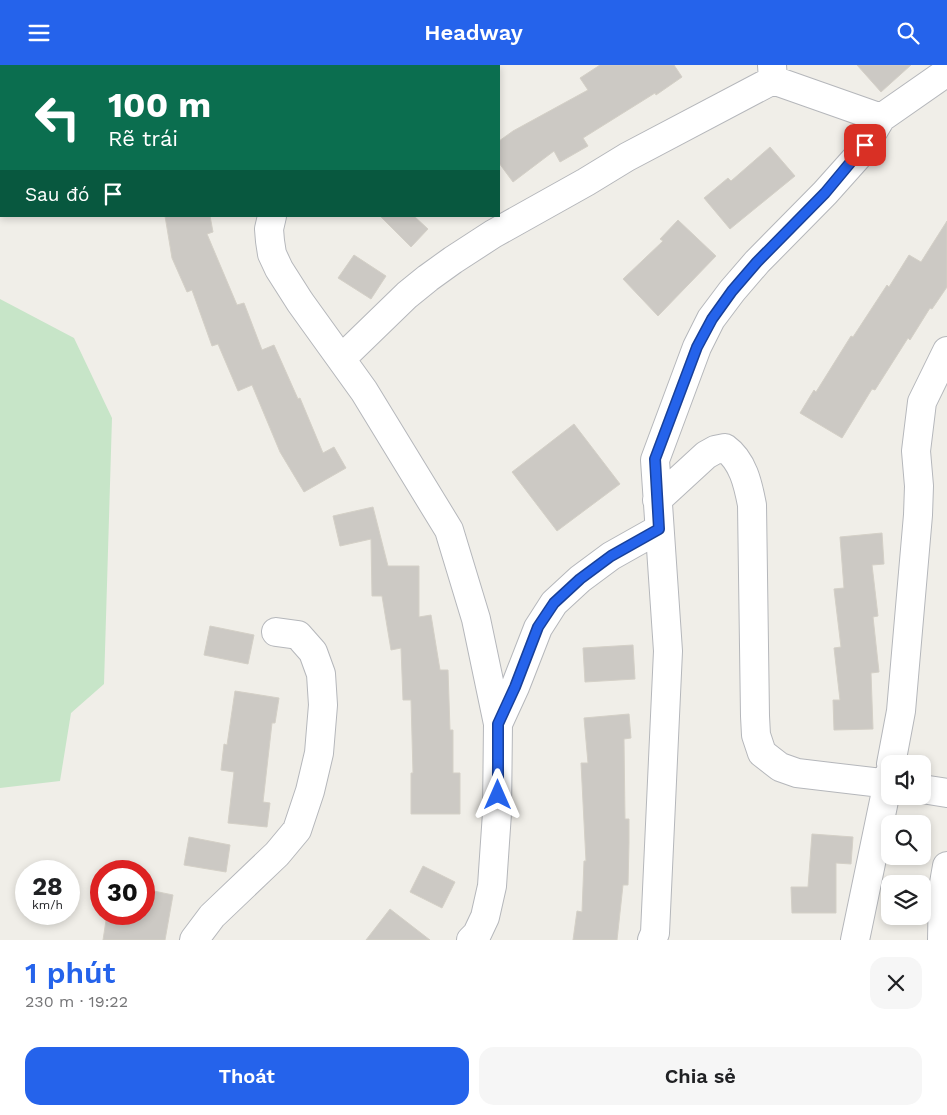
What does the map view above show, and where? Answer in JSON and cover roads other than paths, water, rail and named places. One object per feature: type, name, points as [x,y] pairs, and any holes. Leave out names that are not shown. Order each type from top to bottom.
[{"type":"street","points":[[341,359],[428,278],[477,244],[772,72],[881,118]]},
{"type":"street","points":[[652,940],[655,933],[668,651],[655,459],[697,347],[712,319],[732,291],[757,262],[825,193],[859,155],[881,118],[947,72]]},
{"type":"street","points":[[272,217],[269,229],[270,241],[272,253],[279,269],[364,391],[448,530],[476,619],[498,724],[497,813],[492,885],[485,917],[477,934],[471,940]]},
{"type":"street","points":[[894,755],[901,711],[918,515],[919,486],[916,451],[922,401],[947,351]]},
{"type":"street","points":[[657,500],[706,455],[715,450],[725,448],[734,455],[740,464],[748,486],[752,505],[755,716],[756,735],[762,753],[780,767],[797,773],[881,776]]},
{"type":"street","points":[[498,724],[515,687],[538,627],[554,603],[574,583],[611,556],[659,529]]},
{"type":"street","points":[[194,940],[212,916],[278,853],[297,830],[310,791],[319,753],[323,705],[322,674],[313,652],[298,635],[276,632]]},
{"type":"street","points":[[931,790],[947,793]]},
{"type":"street","points":[[855,940],[884,805]]},
{"type":"street","points":[[942,940],[943,889],[947,866]]}]
